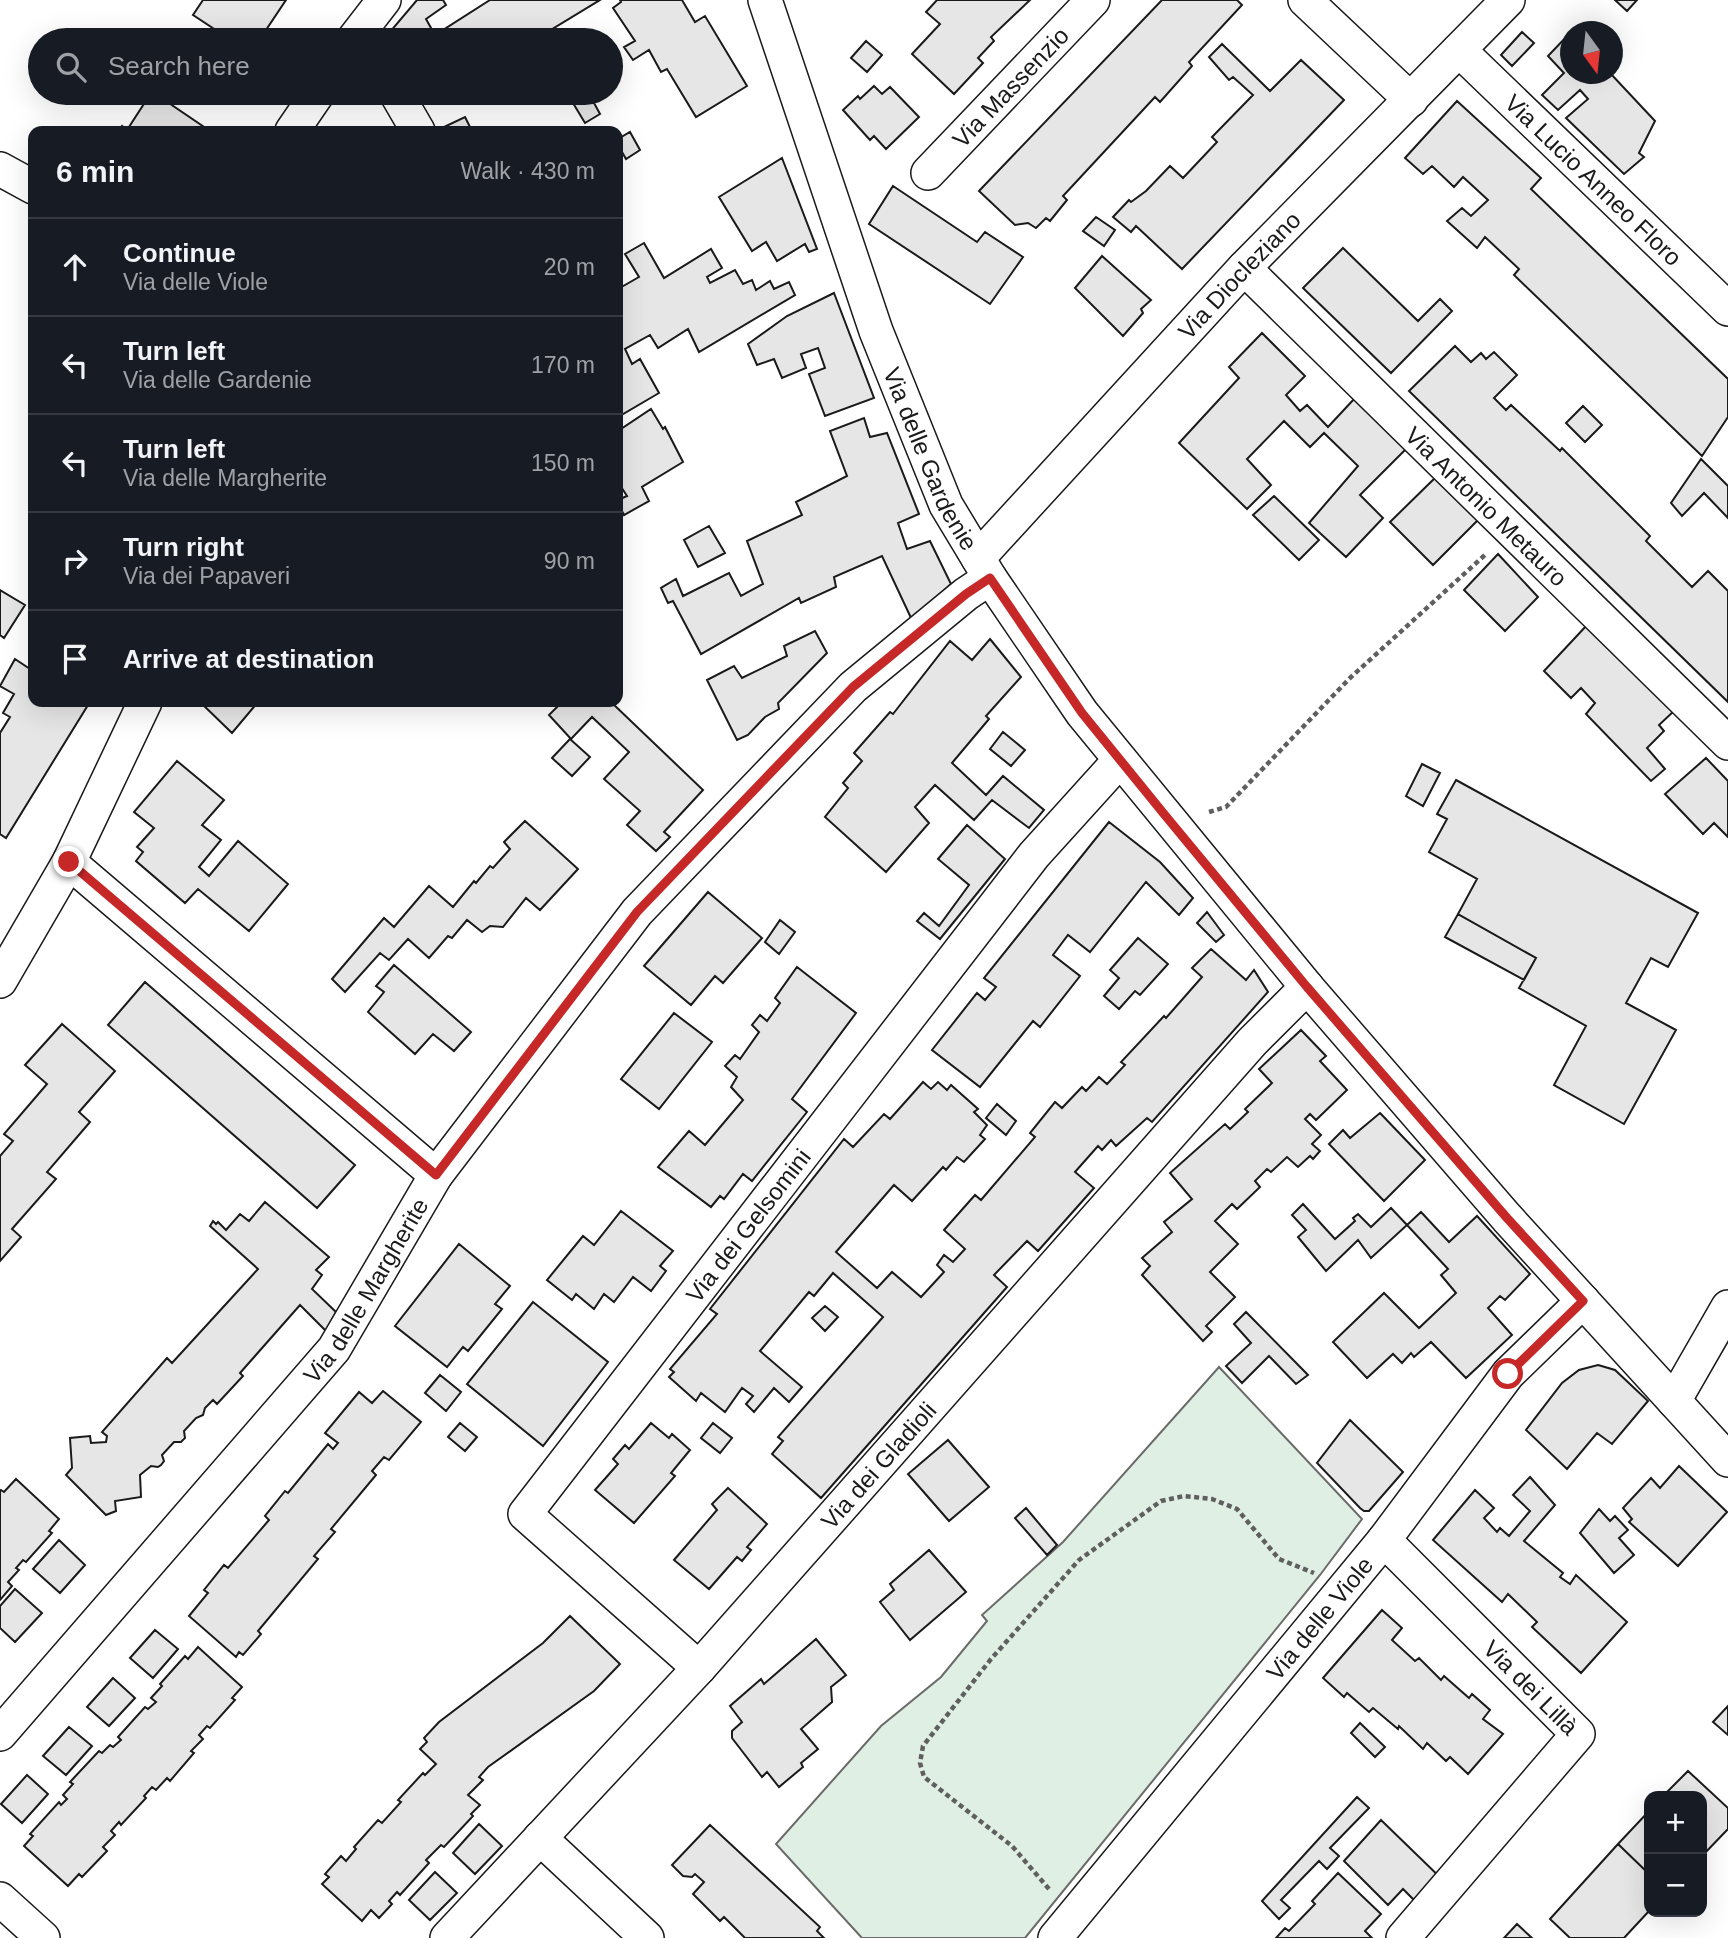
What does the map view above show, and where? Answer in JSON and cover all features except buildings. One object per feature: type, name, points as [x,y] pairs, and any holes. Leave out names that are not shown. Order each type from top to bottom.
[{"type":"street","points":[[365,28],[384,0]]},
{"type":"street","name":"Via delle Gardenie","points":[[765,0],[876,331],[946,505],[984,568],[1082,713],[1307,987],[1507,1218],[1728,1460]]},
{"type":"street","name":"Via Massenzio","points":[[928,173],[1093,0]]},
{"type":"street","points":[[1305,0],[1410,100]]},
{"type":"street","name":"Via Diocleziano","points":[[984,568],[1244,268],[1508,0]]},
{"type":"street","name":"Via Lucio Anneo Floro","points":[[1459,50],[1728,309]]},
{"type":"street","points":[[295,126],[310,105]]},
{"type":"street","points":[[403,105],[415,126]]},
{"type":"street","points":[[0,169],[28,184]]},
{"type":"street","name":"Via Antonio Metauro","points":[[1244,268],[1728,743]]},
{"type":"street","name":"Via delle Margherite","points":[[0,1734],[334,1349],[436,1175],[637,912],[853,687],[966,594],[984,568]]},
{"type":"street","points":[[0,981],[69,862],[143,707]]},
{"type":"street","name":"Via dei Gelsomini","points":[[699,1668],[525,1514],[1034,855],[1120,760]]},
{"type":"street","points":[[69,862],[436,1175]]},
{"type":"street","name":"Via dei Gladioli","points":[[447,1938],[699,1668],[1243,1052],[1307,987]]},
{"type":"street","name":"Via delle Viole","points":[[1064,1928],[1384,1540],[1508,1374],[1583,1301]]},
{"type":"street","points":[[1674,1401],[1728,1307]]},
{"type":"street","name":"Via dei Lillà","points":[[1384,1540],[1578,1734],[1403,1938]]},
{"type":"street","points":[[540,1838],[647,1938]]},
{"type":"street","points":[[0,1899],[43,1938]]},
{"type":"path","points":[[1164,814],[1199,816],[1226,807],[1350,678],[1512,530]]},
{"type":"path","points":[[1064,1928],[1012,1846],[924,1777],[920,1763],[923,1746],[991,1659],[1080,1560],[1161,1501],[1184,1496],[1212,1499],[1237,1508],[1279,1559],[1348,1583]]},
{"type":"green space","points":[[1219,1367],[1362,1519],[1320,1575],[1025,1938],[862,1938],[776,1844],[881,1726],[941,1677],[987,1621],[982,1615],[1063,1542]]},
{"type":"route","points":[[69,862],[436,1175],[637,912],[853,687],[966,594],[990,578],[1082,713],[1164,814],[1307,987],[1507,1218],[1583,1301],[1508,1374]]}]
